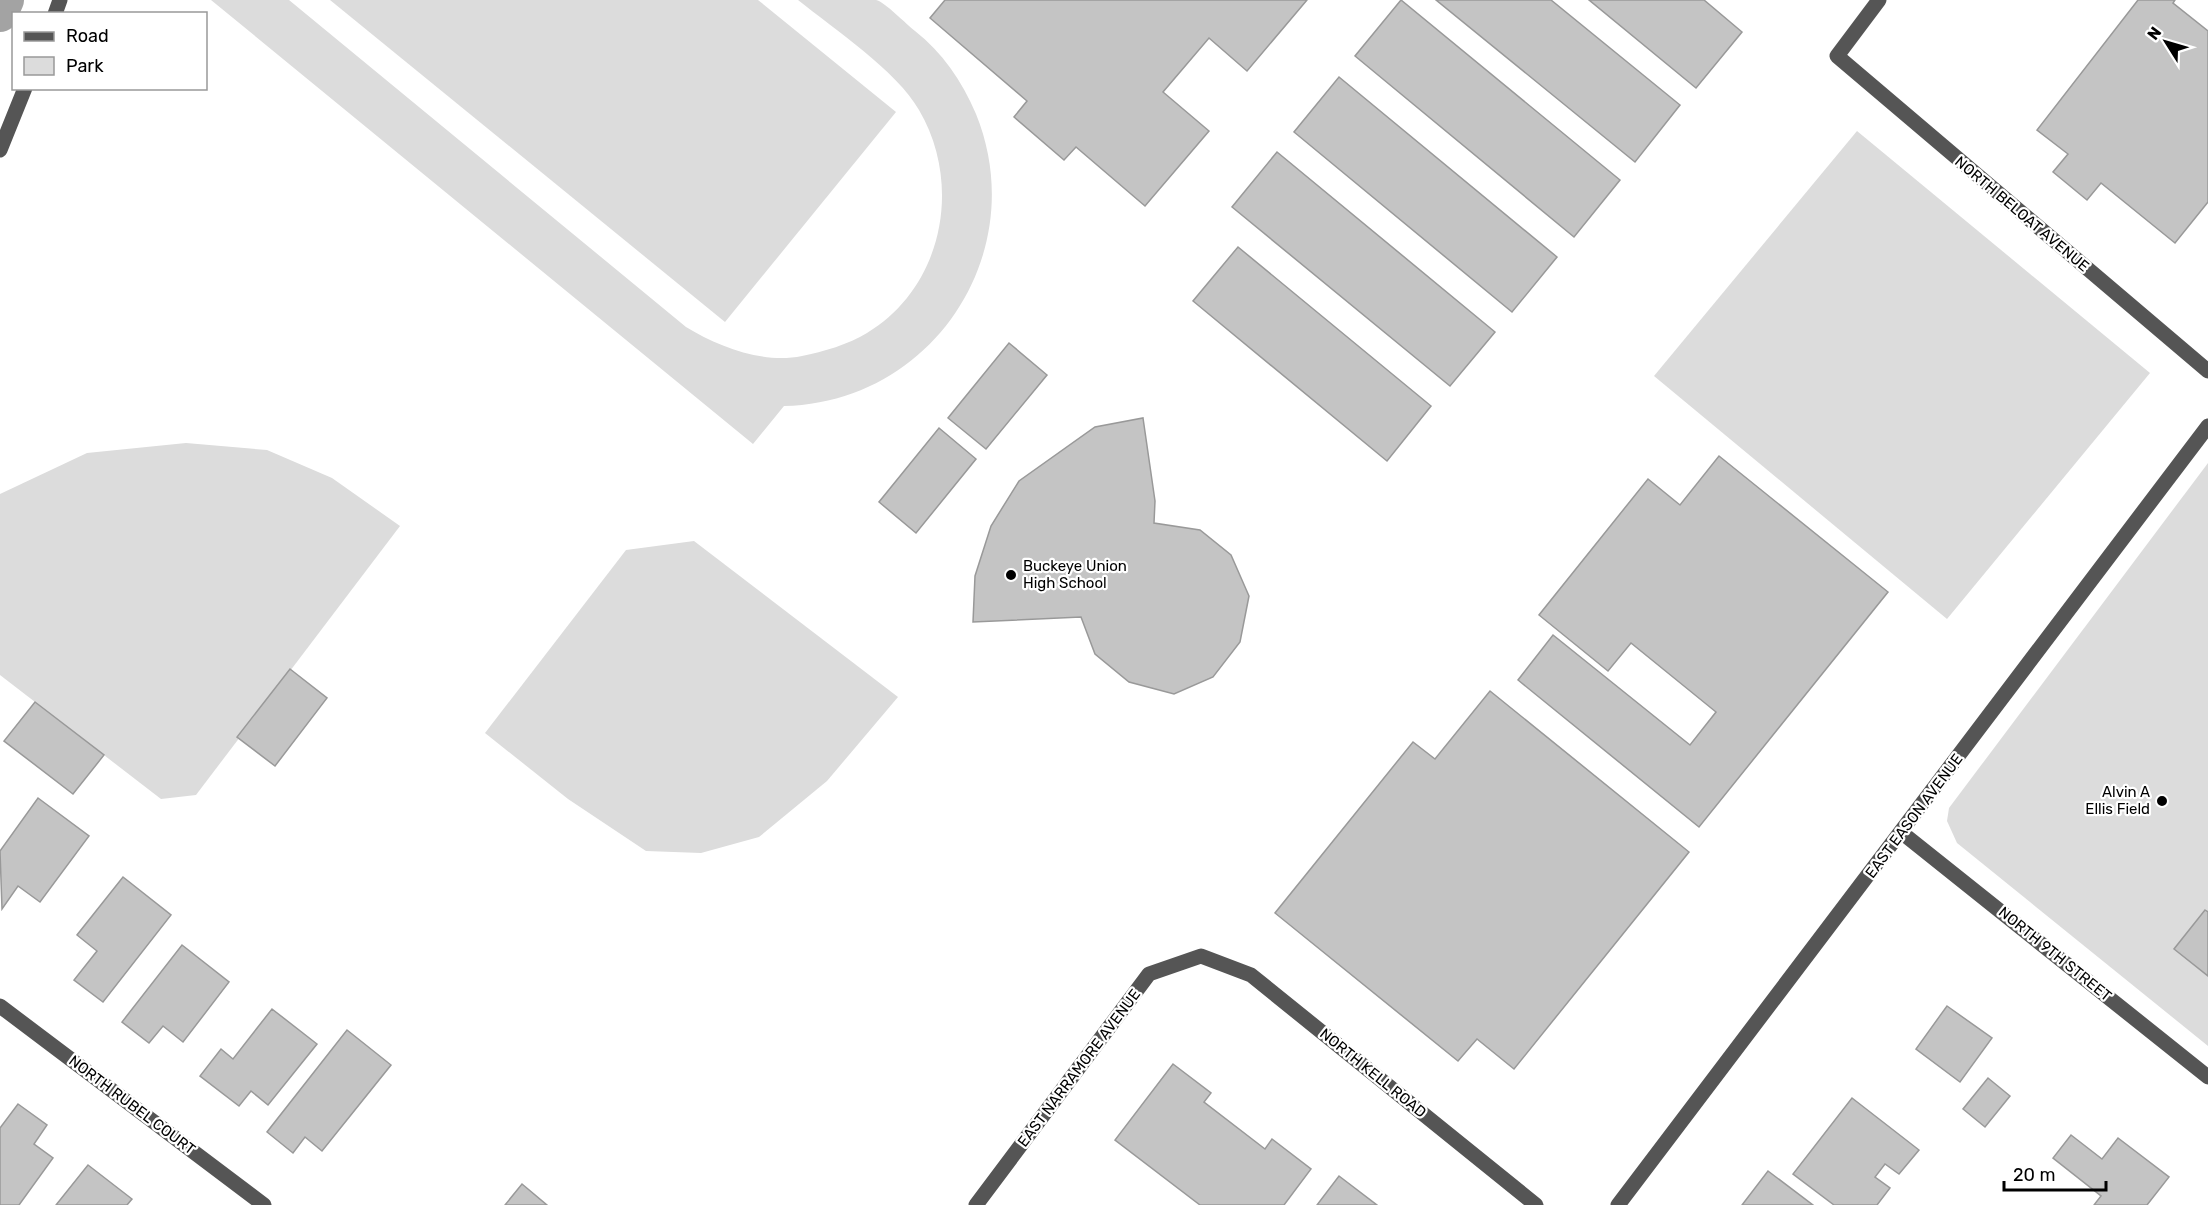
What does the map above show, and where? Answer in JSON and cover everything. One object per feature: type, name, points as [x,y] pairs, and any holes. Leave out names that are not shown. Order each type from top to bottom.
[{"type":"street","name":"NORTH BELOAT AVENUE","points":[[1879,0],[1837,56],[2208,371]]},
{"type":"street","points":[[0,150],[24,90]]},
{"type":"street","name":"EAST EASON AVENUE","points":[[1618,1205],[2208,426]]},
{"type":"street","name":"NORTH 9TH STREET","points":[[1901,832],[2208,1077]]},
{"type":"street","name":"EAST NARRAMORE AVENUE","points":[[976,1205],[1149,974],[1202,956]]},
{"type":"street","name":"NORTH KELL ROAD","points":[[1202,956],[1251,975],[1536,1205]]},
{"type":"street","name":"NORTH RUBEL COURT","points":[[0,1005],[264,1205]]},
{"type":"green space","points":[[211,0],[289,0],[686,327],[742,352],[772,358],[787,358],[818,352],[852,341],[867,333],[893,313],[913,289],[928,262],[938,232],[942,201],[940,170],[933,139],[919,110],[909,95],[881,66],[798,0],[876,0],[896,14],[934,48],[958,79],[976,114],[990,166],[991,217],[979,266],[957,311],[925,349],[885,379],[837,398],[784,406],[753,444]]},
{"type":"green space","points":[[330,0],[758,0],[896,112],[725,322]]},
{"type":"green space","points":[[1857,131],[2150,373],[1947,619],[1654,376]]},
{"type":"green space","points":[[186,443],[267,450],[332,478],[400,526],[196,795],[161,799],[0,675],[0,494],[87,453]]},
{"type":"green space","points":[[2208,463],[2208,1046],[1957,843],[1947,821],[1949,808]]},
{"type":"green space","points":[[694,541],[898,697],[827,781],[759,837],[701,853],[646,851],[568,799],[485,733],[626,550]]},
{"type":"building","points":[[945,0],[1307,0],[1247,71],[1209,38],[1163,92],[1209,131],[1145,206],[1076,147],[1064,160],[1014,117],[1027,101],[930,18]]},
{"type":"building","points":[[1401,0],[1620,180],[1574,237],[1355,56]]},
{"type":"building","points":[[1436,0],[1551,0],[1680,105],[1635,162]]},
{"type":"building","points":[[1589,0],[1704,0],[1742,32],[1696,88]]},
{"type":"building","points":[[2138,0],[2175,0],[2173,3],[2208,31],[2208,202],[2175,243],[2101,183],[2087,200],[2053,172],[2068,154],[2037,130]]},
{"type":"building","points":[[1339,77],[1557,257],[1512,312],[1294,132]]},
{"type":"building","points":[[1277,152],[1495,332],[1450,386],[1232,207]]},
{"type":"building","points":[[1238,247],[1431,406],[1387,461],[1193,301]]},
{"type":"building","points":[[1009,343],[1047,375],[986,449],[948,418]]},
{"type":"building","points":[[1143,418],[1155,501],[1154,523],[1200,530],[1231,555],[1249,596],[1240,642],[1213,677],[1174,694],[1129,682],[1095,654],[1081,617],[973,622],[975,576],[991,526],[1019,481],[1095,427]]},
{"type":"building","points":[[939,428],[976,459],[916,533],[879,502]]},
{"type":"building","points":[[1719,456],[1888,592],[1699,827],[1518,680],[1553,635],[1690,745],[1716,712],[1631,643],[1608,671],[1539,615],[1648,479],[1680,505]]},
{"type":"building","points":[[290,669],[327,698],[275,766],[237,737]]},
{"type":"building","points":[[1490,691],[1689,852],[1514,1069],[1477,1039],[1458,1061],[1275,913],[1413,742],[1435,759]]},
{"type":"building","points":[[35,702],[104,755],[73,794],[4,741]]},
{"type":"building","points":[[38,798],[89,836],[40,902],[18,886],[2,909],[0,851]]},
{"type":"building","points":[[123,877],[171,915],[103,1002],[74,980],[97,951],[77,935]]},
{"type":"building","points":[[2205,910],[2208,912],[2208,976],[2174,949]]},
{"type":"building","points":[[182,945],[229,982],[183,1042],[163,1026],[149,1043],[122,1022]]},
{"type":"building","points":[[1947,1006],[1992,1038],[1960,1082],[1916,1049]]},
{"type":"building","points":[[272,1009],[317,1044],[268,1105],[251,1091],[239,1106],[200,1076],[221,1049],[233,1059]]},
{"type":"building","points":[[347,1030],[391,1065],[322,1151],[305,1137],[293,1153],[267,1132]]},
{"type":"building","points":[[1173,1064],[1211,1093],[1204,1102],[1265,1149],[1272,1139],[1311,1169],[1284,1205],[1200,1205],[1115,1140]]},
{"type":"building","points":[[1988,1078],[2010,1096],[1985,1127],[1963,1109]]},
{"type":"building","points":[[1852,1098],[1919,1150],[1899,1174],[1885,1164],[1875,1177],[1890,1188],[1877,1205],[1834,1205],[1793,1174]]},
{"type":"building","points":[[18,1104],[47,1125],[34,1144],[53,1158],[19,1205],[0,1205],[0,1128]]},
{"type":"building","points":[[2071,1135],[2102,1159],[2118,1138],[2169,1177],[2147,1205],[2094,1205],[2101,1196],[2053,1158]]},
{"type":"building","points":[[88,1165],[132,1199],[127,1205],[56,1205]]},
{"type":"building","points":[[1768,1171],[1813,1205],[1742,1205]]},
{"type":"building","points":[[1339,1176],[1377,1205],[1317,1205]]},
{"type":"building","points":[[522,1184],[547,1205],[505,1205]]},
{"type":"waterway","points":[[0,14],[6,0]]},
{"type":"place","name":"Buckeye Union High School","points":[[1011,575]]},
{"type":"place","name":"Alvin A Ellis Field","points":[[2162,801]]}]
